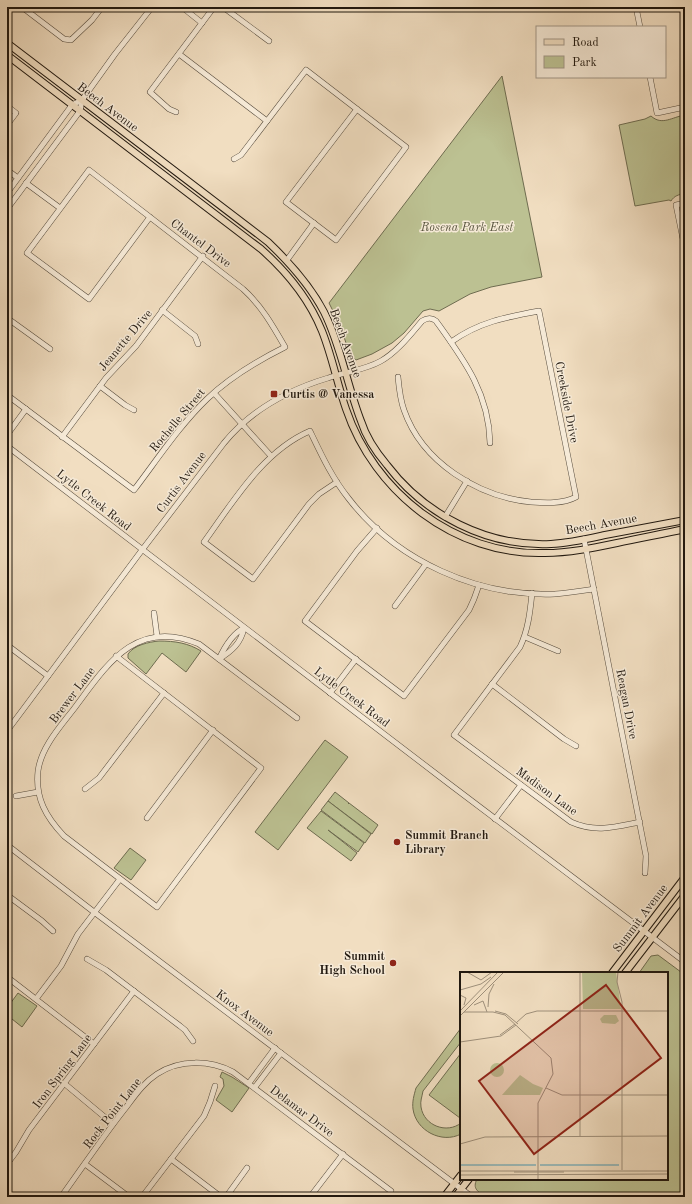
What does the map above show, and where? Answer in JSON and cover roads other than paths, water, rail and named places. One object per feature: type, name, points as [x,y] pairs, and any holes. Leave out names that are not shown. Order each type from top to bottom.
[{"type":"main road","name":"Beech Avenue","points":[[7,43],[268,242],[287,260],[313,293],[324,313],[333,333],[361,421],[377,453],[397,478],[431,508],[462,526],[484,534],[528,543],[551,544],[685,520]]},
{"type":"main road","name":"Beech Avenue","points":[[7,55],[261,249],[281,267],[294,282],[318,322],[352,426],[370,459],[380,474],[396,492],[427,517],[457,534],[479,543],[502,549],[543,553],[586,549],[685,529]]},
{"type":"main road","name":"Summit Avenue","points":[[613,972],[685,877]]},
{"type":"main road","name":"Summit Avenue","points":[[626,972],[685,895]]},
{"type":"main road","points":[[444,1197],[460,1176]]},
{"type":"main road","points":[[455,1197],[468,1180]]},
{"type":"street","points":[[22,7],[64,39],[71,40],[92,20],[102,7]]},
{"type":"street","points":[[7,209],[80,111],[82,100],[115,54],[152,7]]},
{"type":"street","points":[[182,7],[202,23]]},
{"type":"street","points":[[176,112],[169,109],[150,92],[214,7]]},
{"type":"street","points":[[223,7],[269,41]]},
{"type":"street","points":[[636,7],[640,26]]},
{"type":"street","points":[[179,54],[267,121]]},
{"type":"street","points":[[234,159],[241,155],[306,70],[357,109],[406,147],[336,240],[286,202],[357,109]]},
{"type":"street","points":[[650,78],[657,113],[685,107]]},
{"type":"street","points":[[7,193],[72,105],[82,100]]},
{"type":"street","points":[[7,106],[16,113],[7,125]]},
{"type":"street","points":[[7,170],[18,178]]},
{"type":"street","name":"Chantel Drive","points":[[60,208],[89,170],[234,281],[254,300],[274,326],[285,347]]},
{"type":"street","points":[[26,183],[60,208],[27,252],[90,299],[150,217]]},
{"type":"street","points":[[685,203],[676,205],[685,249]]},
{"type":"street","points":[[287,260],[314,223]]},
{"type":"street","name":"Jeanette Drive","points":[[62,437],[100,386],[136,346],[203,256]]},
{"type":"street","points":[[162,310],[195,336],[198,344]]},
{"type":"street","name":"Creekside Drive","points":[[451,342],[465,333],[488,322],[510,316],[539,311],[576,497],[568,500],[552,502],[528,501],[494,494],[466,481]]},
{"type":"street","points":[[7,318],[50,349]]},
{"type":"street","name":"Curtis Avenue","points":[[7,731],[142,550],[224,443],[242,424],[286,394],[302,387],[370,366],[385,358],[399,347],[425,319],[431,318],[436,321],[451,342]]},
{"type":"street","points":[[451,342],[468,366],[479,389],[486,416],[490,444]]},
{"type":"street","name":"Rochelle Street","points":[[62,437],[134,490],[189,419],[214,393],[246,368],[285,347]]},
{"type":"street","points":[[398,377],[401,401],[413,430],[438,460],[466,481],[445,517]]},
{"type":"street","points":[[100,386],[134,410]]},
{"type":"street","points":[[214,393],[271,456]]},
{"type":"street","points":[[7,395],[62,437]]},
{"type":"street","points":[[7,435],[26,409]]},
{"type":"street","points":[[337,482],[319,494],[312,501],[253,579],[204,542],[248,482],[271,456],[296,437],[310,430],[321,455],[337,482],[354,506],[396,544],[426,564],[452,576],[496,589],[532,594],[555,594],[594,589]]},
{"type":"street","name":"Lytle Creek Road","points":[[7,446],[244,628],[685,962]]},
{"type":"street","points":[[377,528],[357,551],[305,621],[404,696],[469,610],[479,585]]},
{"type":"street","name":"Reagan Drive","points":[[584,539],[640,822],[646,856],[645,873]]},
{"type":"street","points":[[395,606],[426,564]]},
{"type":"street","points":[[532,594],[530,614],[525,637],[520,647],[492,684],[564,739],[576,746]]},
{"type":"street","points":[[154,613],[157,636],[184,638],[199,644],[296,718]]},
{"type":"street","points":[[219,659],[225,647],[236,632],[244,628]]},
{"type":"street","name":"Brewer Lane","points":[[157,636],[129,646],[116,656],[103,670],[51,740],[38,770],[38,792],[44,811],[54,826],[64,836],[157,907],[261,768],[213,730]]},
{"type":"street","points":[[525,637],[558,651]]},
{"type":"street","points":[[7,645],[48,676]]},
{"type":"street","points":[[116,656],[213,730],[147,818]]},
{"type":"street","points":[[330,692],[356,659]]},
{"type":"street","name":"Madison Lane","points":[[492,684],[454,735],[563,817],[579,826],[604,828],[640,822]]},
{"type":"street","points":[[85,789],[99,778],[164,693]]},
{"type":"street","points":[[495,819],[521,785]]},
{"type":"street","points":[[16,796],[38,792]]},
{"type":"street","name":"Knox Avenue","points":[[7,845],[472,1197]]},
{"type":"street","points":[[36,999],[61,966],[78,934],[120,879]]},
{"type":"street","points":[[7,895],[53,931]]},
{"type":"street","points":[[88,959],[106,970],[180,1026],[193,1041]]},
{"type":"street","points":[[7,978],[94,1044]]},
{"type":"street","name":"Iron Spring Lane","points":[[7,1164],[29,1130],[134,991]]},
{"type":"street","points":[[249,1083],[275,1048]]},
{"type":"street","points":[[255,1087],[282,1053]]},
{"type":"street","name":"Delamar Drive","points":[[194,1062],[213,1064],[233,1072],[392,1191]]},
{"type":"street","name":"Rock Point Lane","points":[[61,1197],[113,1124],[140,1090],[157,1074],[176,1065],[194,1062]]},
{"type":"street","points":[[65,1084],[113,1124]]},
{"type":"street","points":[[142,1197],[204,1116],[215,1086]]},
{"type":"street","points":[[310,1197],[342,1154]]},
{"type":"street","points":[[171,1159],[221,1197]]},
{"type":"street","points":[[85,1164],[130,1197]]},
{"type":"street","points":[[226,1197],[247,1168]]},
{"type":"place","name":"Curtis @ Vanessa","points":[[274,394]]},
{"type":"place","name":"Summit Branch Library","points":[[397,842]]},
{"type":"place","name":"Summit High School","points":[[393,963]]},
{"type":"park label","name":"Rosena Park East","points":[[467,227]]}]
